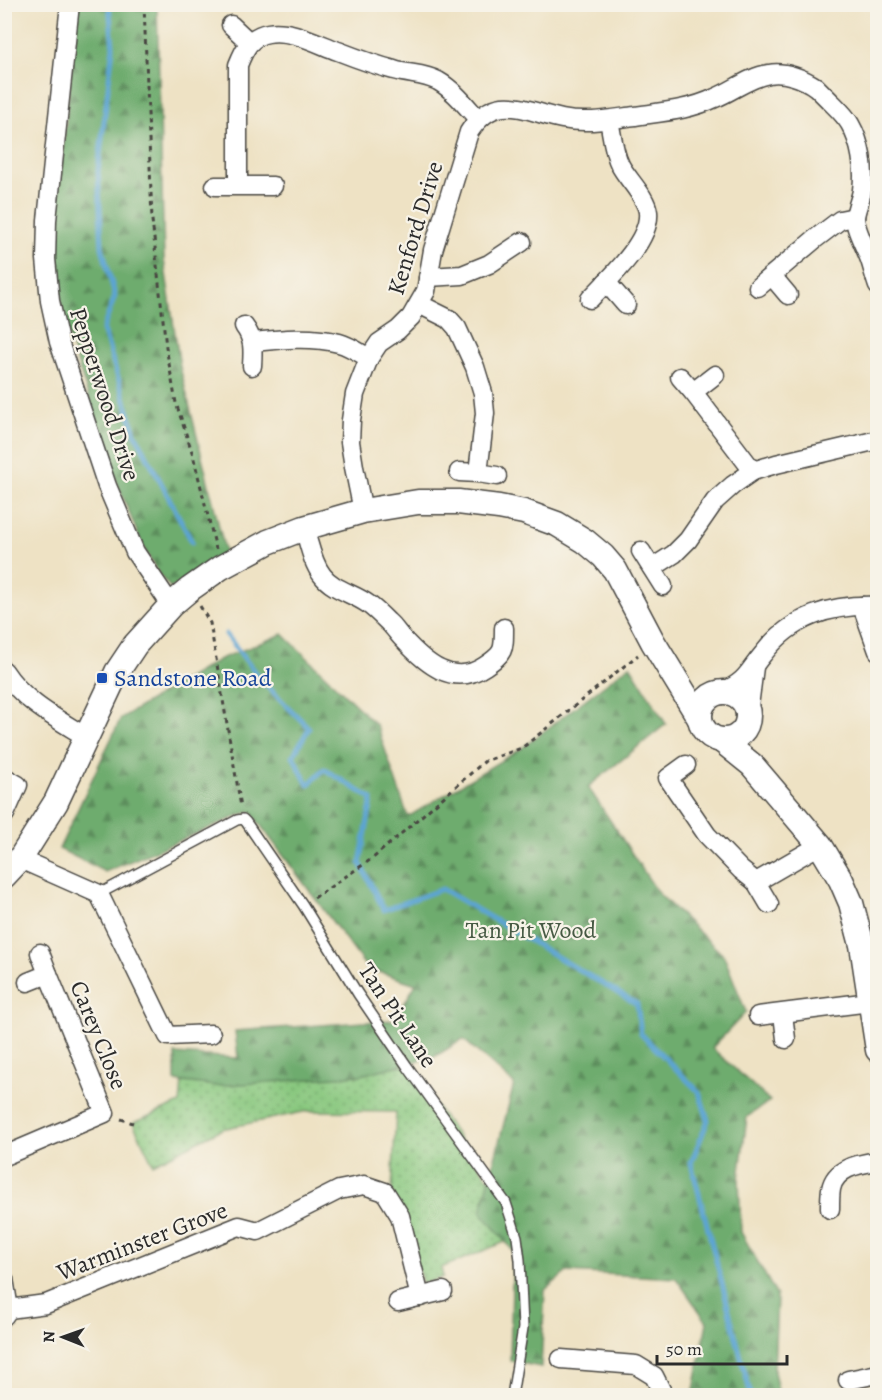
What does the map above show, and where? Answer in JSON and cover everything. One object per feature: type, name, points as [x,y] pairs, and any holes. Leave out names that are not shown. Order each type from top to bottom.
[{"type":"street","name":"Pepperwood Drive","points":[[70,4],[44,166],[47,220],[46,259],[50,300],[59,342],[107,486],[135,552],[171,605]]},
{"type":"street","points":[[231,25],[249,42]]},
{"type":"street","points":[[238,185],[238,65],[249,42],[265,34],[280,33],[299,37],[398,71],[425,75],[448,87],[478,119],[490,111],[503,107],[526,108],[563,119],[584,122],[609,120],[689,107],[715,99],[751,79],[781,73],[794,76],[816,88],[849,123],[858,142],[864,171],[862,191],[855,217],[878,286]]},
{"type":"street","name":"Kenford Drive","points":[[363,511],[350,442],[355,394],[369,358],[379,343],[398,330],[411,317],[426,291],[433,250],[469,132],[478,119]]},
{"type":"street","points":[[590,298],[640,243],[646,228],[648,212],[619,164],[609,120]]},
{"type":"street","points":[[215,186],[273,186]]},
{"type":"street","points":[[788,295],[765,282],[840,220],[855,217]]},
{"type":"street","points":[[428,277],[462,275],[489,264],[522,242]]},
{"type":"street","points":[[606,282],[626,305]]},
{"type":"street","points":[[419,303],[449,319],[457,328],[475,368],[483,393],[485,413],[478,473]]},
{"type":"street","points":[[252,366],[249,334],[322,340],[341,344],[369,358]]},
{"type":"street","points":[[693,392],[715,375]]},
{"type":"street","points":[[680,376],[753,471]]},
{"type":"street","points":[[652,568],[674,554],[688,540],[715,501],[753,471],[878,440]]},
{"type":"street","points":[[459,471],[497,476]]},
{"type":"street","points":[[211,1034],[168,1036],[99,894],[12,867],[56,802],[117,672],[135,645],[171,605],[220,568],[268,542],[304,528],[363,511],[418,502],[458,502],[499,507],[524,513],[558,524],[585,541],[615,570],[653,642],[700,719]]},
{"type":"street","points":[[304,528],[315,563],[322,575],[331,584],[366,602],[389,623],[404,641],[441,671],[457,675],[477,671],[497,657],[504,646],[504,628]]},
{"type":"street","points":[[641,551],[663,586]]},
{"type":"street","points":[[754,667],[748,718],[740,734],[728,740],[713,738],[702,727],[700,711],[703,703],[708,697],[735,686],[745,679],[762,655],[778,636],[800,621],[822,611],[843,607],[870,606],[878,651]]},
{"type":"street","points":[[7,681],[44,711],[86,737]]},
{"type":"street","points":[[679,683],[719,692],[730,692],[743,700],[747,707],[752,765]]},
{"type":"street","points":[[721,740],[752,765],[820,845],[841,880],[851,903],[862,945],[878,1050]]},
{"type":"street","points":[[686,765],[668,778],[707,835],[756,882],[768,904]]},
{"type":"street","points":[[4,777],[18,785],[4,814]]},
{"type":"street","points":[[756,882],[820,845]]},
{"type":"street","name":"Carey Close","points":[[4,1156],[105,1113],[40,953]]},
{"type":"street","name":"Carey Close","points":[[28,982],[48,974]]},
{"type":"street","points":[[758,1016],[870,1002]]},
{"type":"street","points":[[783,1014],[786,1039]]},
{"type":"street","points":[[830,1209],[831,1188],[827,1175],[854,1165],[878,1161]]},
{"type":"street","name":"Warminster Grove","points":[[7,1312],[46,1304],[239,1226],[258,1231],[339,1190],[364,1185],[385,1192],[400,1216],[420,1297]]},
{"type":"street","points":[[4,1279],[7,1312]]},
{"type":"street","points":[[398,1302],[443,1292]]},
{"type":"street","points":[[561,1359],[636,1365],[654,1376],[664,1395]]},
{"type":"street","points":[[848,1380],[876,1380]]},
{"type":"lane","points":[[99,894],[237,820],[243,819]]},
{"type":"lane","name":"Tan Pit Lane","points":[[243,819],[303,905],[406,1066],[506,1203],[517,1237],[523,1328],[512,1395]]},
{"type":"path","points":[[144,4],[152,220],[166,346],[176,403],[193,455],[220,568]]},
{"type":"path","points":[[190,589],[210,623],[243,819]]},
{"type":"path","points":[[303,905],[369,860],[485,761],[522,748],[653,642]]},
{"type":"green space","points":[[78,5],[157,5],[164,260],[180,367],[225,551],[220,568],[171,588],[160,576],[143,547],[118,485],[65,326],[54,260],[56,217]]},
{"type":"green space","name":"Tan Pit Wood","points":[[283,634],[377,726],[408,817],[522,748],[630,665],[666,724],[588,787],[658,893],[724,956],[746,1012],[712,1048],[770,1101],[747,1117],[739,1179],[741,1232],[777,1296],[774,1372],[779,1395],[693,1395],[707,1322],[676,1278],[567,1272],[545,1290],[541,1367],[510,1361],[513,1251],[481,1212],[514,1084],[463,1039],[436,1056],[361,1075],[216,1086],[175,1081],[175,1054],[238,1058],[235,1031],[394,1020],[416,984],[367,968],[250,811],[105,872],[59,849],[121,718],[220,659]]},
{"type":"green space","points":[[407,1066],[506,1203],[517,1237],[441,1268],[443,1277],[423,1284],[392,1191],[396,1112],[308,1111],[222,1129],[153,1164],[133,1123],[180,1103],[183,1071]]},
{"type":"waterway","points":[[109,4],[113,47],[98,171],[102,247],[115,296],[103,329],[135,433],[192,542]]},
{"type":"waterway","points":[[226,634],[260,679],[309,728],[293,756],[308,785],[324,769],[372,799],[360,863],[384,910],[442,889],[637,1004],[641,1034],[699,1092],[708,1120],[691,1163],[751,1396]]},
{"type":"place","name":"Sandstone Road","points":[[102,678]]}]
